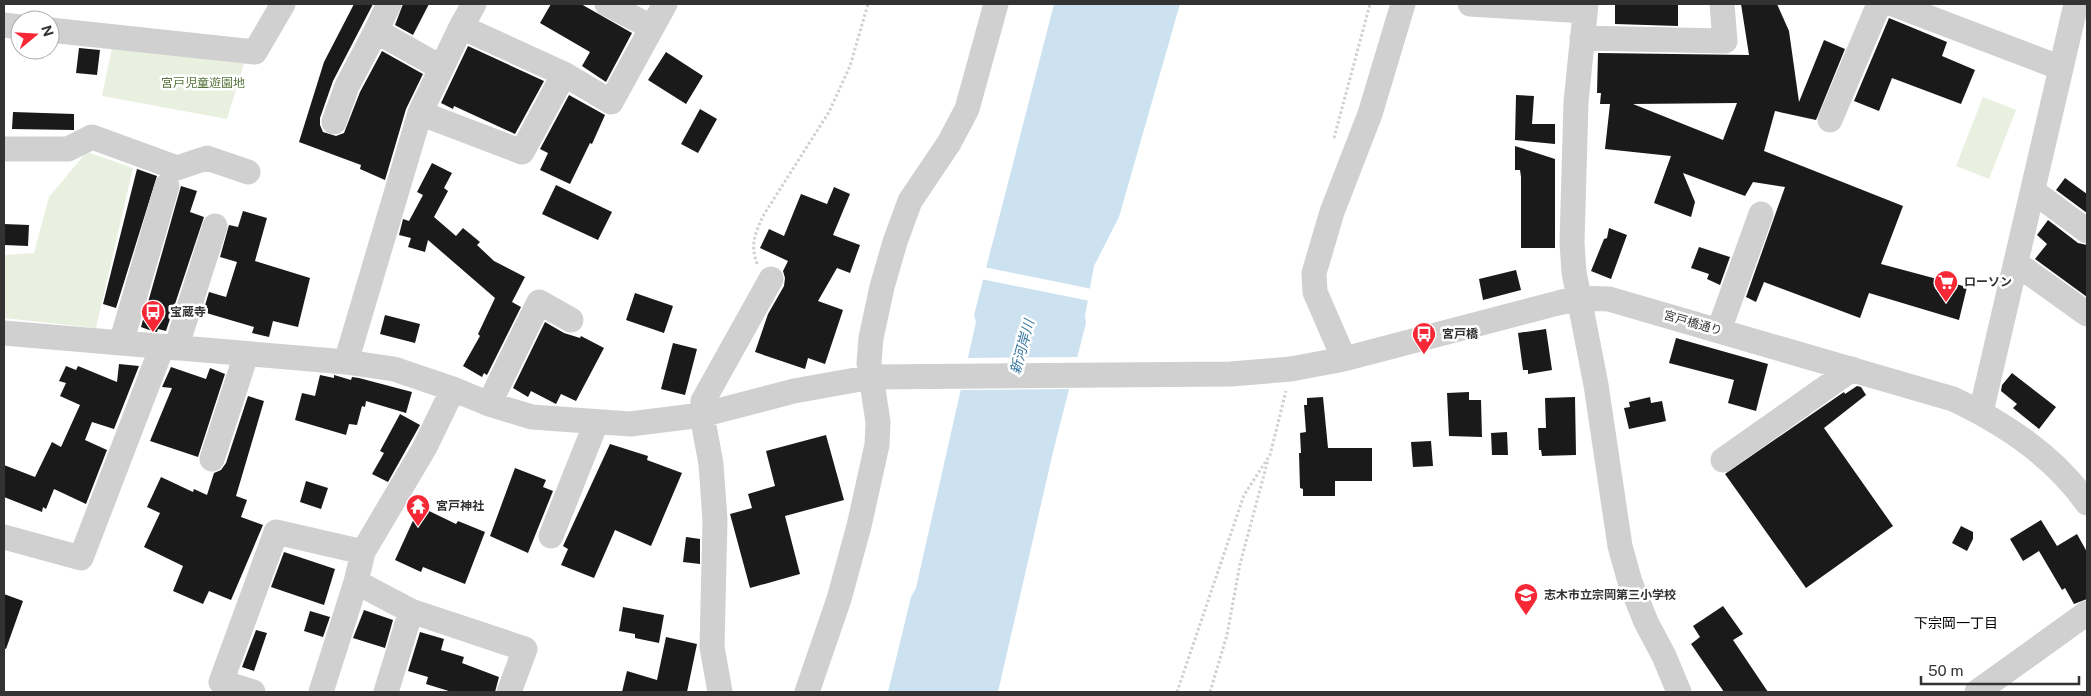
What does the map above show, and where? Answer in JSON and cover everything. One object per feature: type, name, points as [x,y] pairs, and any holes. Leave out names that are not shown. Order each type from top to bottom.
[{"type":"street","points":[[60,31],[255,52],[284,4]]},
{"type":"street","points":[[334,122],[347,86],[389,4]]},
{"type":"street","points":[[346,362],[420,113],[440,67],[474,4]]},
{"type":"street","points":[[607,4],[651,26]]},
{"type":"street","points":[[461,27],[564,74],[611,102],[651,26],[665,4]]},
{"type":"street","points":[[806,692],[839,599],[872,472],[877,445],[878,422],[869,363],[870,338],[882,287],[903,217],[921,184],[949,143],[967,109],[996,4]]},
{"type":"street","points":[[1344,359],[1314,292],[1314,273],[1332,212],[1370,114],[1403,4]]},
{"type":"street","points":[[1470,4],[1586,7],[1576,102],[1572,243],[1574,272],[1596,385],[1620,546],[1630,582],[1646,622],[1664,656],[1678,692]]},
{"type":"street","points":[[1582,38],[1725,41],[1722,4]]},
{"type":"street","points":[[1830,120],[1879,4]]},
{"type":"street","points":[[1893,4],[1922,9],[2061,68]]},
{"type":"street","points":[[1982,412],[2076,4]]},
{"type":"street","points":[[376,32],[440,67]]},
{"type":"street","points":[[420,113],[522,152],[564,74]]},
{"type":"street","points":[[4,149],[68,148],[92,137],[177,168],[207,158],[248,172]]},
{"type":"street","points":[[121,343],[167,186]]},
{"type":"street","points":[[2033,191],[2087,231]]},
{"type":"street","points":[[1719,330],[1761,214]]},
{"type":"street","points":[[4,537],[81,558],[169,348],[215,226]]},
{"type":"street","points":[[2017,264],[2087,314]]},
{"type":"street","points":[[720,692],[712,647],[715,520],[711,464],[702,415],[703,401],[771,279]]},
{"type":"street","name":"宮戸橋通り","points":[[4,333],[346,362],[394,369],[453,389],[489,404],[532,417],[596,423],[656,422],[702,415],[794,391],[872,377],[1087,376],[1263,372],[1291,369],[1344,359],[1579,298],[1609,299],[1953,399],[1982,412],[2035,449],[2058,470],[2087,503]]},
{"type":"street","points":[[489,404],[539,302],[571,320]]},
{"type":"street","points":[[212,458],[246,355]]},
{"type":"street","points":[[1723,460],[1852,369]]},
{"type":"street","points":[[321,692],[356,582],[363,552],[425,447],[453,389]]},
{"type":"street","points":[[551,536],[596,423]]},
{"type":"street","points":[[253,692],[221,682],[276,532],[363,552]]},
{"type":"street","points":[[356,582],[412,611],[525,649],[508,692]]},
{"type":"street","points":[[386,692],[412,611]]},
{"type":"street","points":[[1977,692],[2087,613]]},
{"type":"path","points":[[771,279],[758,265],[752,250],[755,235],[763,216],[830,112],[850,66],[868,4]]},
{"type":"path","points":[[1210,692],[1227,636],[1240,564],[1291,369]]},
{"type":"path","points":[[1177,692],[1244,495],[1270,455]]},
{"type":"green space","name":"宮戸児童遊園地","points":[[113,43],[246,57],[227,119],[102,96]]},
{"type":"green space","points":[[1983,97],[2016,110],[1989,179],[1956,166]]},
{"type":"green space","points":[[90,153],[133,168],[96,328],[4,318],[4,255],[34,253],[49,197],[85,154]]},
{"type":"water","name":"新河岸川","points":[[1054,4],[1180,4],[1119,217],[1094,266],[1085,316],[1086,323],[1053,452],[998,692],[888,692],[911,597],[916,588],[976,322],[974,315]]},
{"type":"pier","points":[[984,267],[1092,289],[1090,301],[981,279]]},
{"type":"pier","points":[[1080,357],[1071,389],[960,390],[967,358]]},
{"type":"building","points":[[354,4],[373,4],[333,81],[320,118],[323,132],[336,136],[344,133],[360,92],[382,51],[423,74],[406,109],[385,180],[360,169],[361,165],[299,142],[324,62]]},
{"type":"building","points":[[403,4],[429,4],[413,35],[395,25]]},
{"type":"building","points":[[551,4],[581,4],[632,33],[606,82],[582,66],[590,52],[540,23]]},
{"type":"building","points":[[1615,4],[1678,4],[1678,26],[1615,24]]},
{"type":"building","points":[[1741,4],[1777,4],[1789,31],[1799,102],[1824,40],[1845,49],[1816,120],[1775,111],[1764,151],[1903,206],[1881,264],[1967,287],[1959,320],[1869,293],[1860,318],[1764,282],[1756,302],[1746,297],[1785,187],[1753,182],[1745,196],[1683,173],[1695,202],[1691,217],[1654,203],[1671,156],[1605,149],[1610,104],[1600,104],[1601,93],[1597,93],[1598,53],[1749,55]],"holes":[[[1737,103],[1723,140],[1633,104]]]},
{"type":"building","points":[[1889,18],[1947,42],[1942,56],[1975,70],[1961,104],[1892,78],[1879,111],[1854,101]]},
{"type":"building","points":[[468,46],[544,81],[515,134],[454,106],[453,109],[441,103]]},
{"type":"building","points":[[79,48],[100,50],[97,75],[76,73]]},
{"type":"building","points":[[666,52],[703,76],[686,104],[648,80]]},
{"type":"building","points":[[569,95],[605,115],[592,144],[590,143],[570,184],[540,170],[548,153],[540,149]]},
{"type":"building","points":[[1516,95],[1534,96],[1532,124],[1555,124],[1555,144],[1515,140]]},
{"type":"building","points":[[700,109],[717,119],[698,153],[681,144]]},
{"type":"building","points":[[13,112],[74,114],[74,130],[12,129]]},
{"type":"building","points":[[1515,146],[1555,159],[1555,248],[1521,248],[1521,177],[1520,170],[1515,170]]},
{"type":"building","points":[[432,163],[452,173],[444,188],[448,191],[434,217],[456,236],[463,228],[480,242],[477,245],[494,261],[525,277],[512,302],[521,307],[487,375],[484,373],[482,377],[463,366],[480,336],[478,334],[495,298],[428,240],[425,252],[408,247],[411,238],[399,235],[403,219],[409,221],[423,195],[417,192]]},
{"type":"building","points":[[137,169],[157,176],[116,308],[103,304]]},
{"type":"building","points":[[2065,178],[2087,194],[2087,213],[2056,190]]},
{"type":"building","points":[[556,185],[612,212],[598,240],[542,214]]},
{"type":"building","points":[[181,186],[197,191],[190,212],[204,217],[166,331],[158,329],[157,332],[141,327]]},
{"type":"building","points":[[834,187],[850,194],[833,235],[860,245],[850,273],[837,268],[818,301],[843,310],[825,364],[808,358],[805,369],[755,352],[768,314],[784,286],[785,278],[783,271],[788,261],[760,248],[769,229],[784,236],[801,194],[827,204]]},
{"type":"building","points":[[243,211],[267,218],[255,261],[310,278],[298,327],[273,321],[269,337],[252,333],[254,327],[203,312],[209,292],[226,297],[237,262],[220,257],[229,225],[238,227]]},
{"type":"building","points":[[2048,220],[2078,243],[2087,245],[2087,297],[2035,259],[2047,244],[2037,235]]},
{"type":"building","points":[[4,224],[29,225],[28,246],[4,245]]},
{"type":"building","points":[[1609,228],[1627,235],[1611,279],[1591,271],[1604,239],[1607,238]]},
{"type":"building","points":[[1699,247],[1730,257],[1720,285],[1707,279],[1709,274],[1691,268]]},
{"type":"building","points":[[1516,270],[1521,290],[1483,300],[1479,279]]},
{"type":"building","points":[[635,293],[673,306],[664,333],[626,320]]},
{"type":"building","points":[[385,315],[420,324],[415,343],[380,334]]},
{"type":"building","points":[[545,322],[564,333],[580,338],[581,336],[604,348],[576,401],[561,394],[556,404],[531,391],[528,397],[513,388]]},
{"type":"building","points":[[1546,329],[1552,370],[1528,374],[1528,370],[1523,370],[1518,333]]},
{"type":"building","points":[[1676,338],[1768,364],[1756,411],[1728,403],[1734,380],[1669,363]]},
{"type":"building","points":[[673,343],[697,349],[685,395],[661,389]]},
{"type":"building","points":[[119,364],[139,366],[114,429],[92,422],[85,440],[107,450],[86,504],[54,489],[46,509],[43,507],[42,512],[4,497],[4,465],[35,477],[52,442],[61,447],[80,405],[60,396],[66,383],[59,381],[66,366],[76,370],[78,366],[117,382]]},
{"type":"building","points":[[171,367],[206,379],[210,368],[225,374],[198,457],[150,441],[172,388],[162,387]]},
{"type":"building","points":[[2012,373],[2056,407],[2039,429],[2013,408],[2017,404],[2001,391],[2002,385]]},
{"type":"building","points":[[320,375],[334,378],[334,375],[351,380],[352,377],[359,378],[412,392],[406,413],[366,401],[365,407],[362,406],[357,425],[349,424],[346,435],[295,420],[302,393],[315,396]]},
{"type":"building","points":[[1857,386],[1861,387],[1866,395],[1824,428],[1893,526],[1806,588],[1725,474],[1844,392],[1845,394]]},
{"type":"building","points":[[1469,392],[1469,400],[1481,400],[1482,437],[1449,436],[1447,393]]},
{"type":"building","points":[[248,396],[264,401],[236,496],[247,500],[241,517],[263,525],[231,600],[209,591],[203,604],[173,591],[183,566],[144,547],[160,513],[147,507],[161,477],[193,492],[194,489],[207,495],[214,473],[221,470],[226,463]]},
{"type":"building","points":[[1323,397],[1328,448],[1372,448],[1372,481],[1335,481],[1335,496],[1303,496],[1303,489],[1300,488],[1299,453],[1301,453],[1300,433],[1306,432],[1304,405],[1307,405],[1307,398]]},
{"type":"building","points":[[1575,397],[1576,455],[1542,456],[1541,450],[1539,450],[1538,428],[1546,428],[1545,398]]},
{"type":"building","points":[[1650,397],[1651,403],[1662,401],[1666,421],[1629,429],[1624,408],[1630,407],[1629,402]]},
{"type":"building","points":[[400,414],[420,425],[388,482],[372,474],[384,453],[380,451]]},
{"type":"building","points":[[1507,432],[1508,455],[1492,455],[1491,433]]},
{"type":"building","points":[[826,435],[844,500],[785,516],[800,574],[750,588],[730,514],[752,508],[748,494],[775,486],[766,451]]},
{"type":"building","points":[[1431,441],[1433,466],[1413,467],[1411,442]]},
{"type":"building","points":[[610,444],[648,456],[647,460],[682,473],[651,546],[615,530],[594,578],[561,565],[568,549],[563,546]]},
{"type":"building","points":[[515,468],[546,480],[543,487],[553,491],[528,553],[490,536]]},
{"type":"building","points":[[306,481],[328,488],[321,509],[300,502]]},
{"type":"building","points":[[427,510],[456,524],[458,521],[485,532],[465,584],[423,567],[421,572],[395,560],[416,514],[424,517]]},
{"type":"building","points":[[2041,520],[2057,546],[2077,534],[2087,552],[2087,599],[2074,604],[2065,588],[2062,590],[2039,551],[2023,561],[2010,539]]},
{"type":"building","points":[[1961,526],[1973,532],[1973,539],[1967,551],[1952,543]]},
{"type":"building","points":[[686,537],[700,539],[700,564],[683,562]]},
{"type":"building","points":[[284,552],[335,569],[324,605],[271,587]]},
{"type":"building","points":[[4,594],[23,601],[6,649],[4,648]]},
{"type":"building","points":[[1723,606],[1743,634],[1733,640],[1768,692],[1724,692],[1691,644],[1700,637],[1693,626]]},
{"type":"building","points":[[623,607],[664,615],[659,643],[635,638],[635,634],[619,631]]},
{"type":"building","points":[[364,610],[393,620],[385,648],[353,638]]},
{"type":"building","points":[[310,611],[330,617],[323,637],[304,631]]},
{"type":"building","points":[[256,630],[267,633],[254,671],[242,667]]},
{"type":"building","points":[[420,632],[444,639],[441,650],[464,657],[462,663],[499,677],[495,692],[452,692],[426,684],[428,677],[408,671]]},
{"type":"building","points":[[666,637],[697,644],[687,692],[622,692],[627,671],[657,680]]},
{"type":"place","name":"ローソン","points":[[1946,303]]},
{"type":"place","name":"宝蔵寺","points":[[153,333]]},
{"type":"place","name":"宮戸橋","points":[[1424,355]]},
{"type":"place","name":"宮戸神社","points":[[418,527]]},
{"type":"place","name":"志木市立宗岡第三小学校","points":[[1526,616]]},
{"type":"district","name":"下宗岡一丁目","points":[[1956,623]]}]
